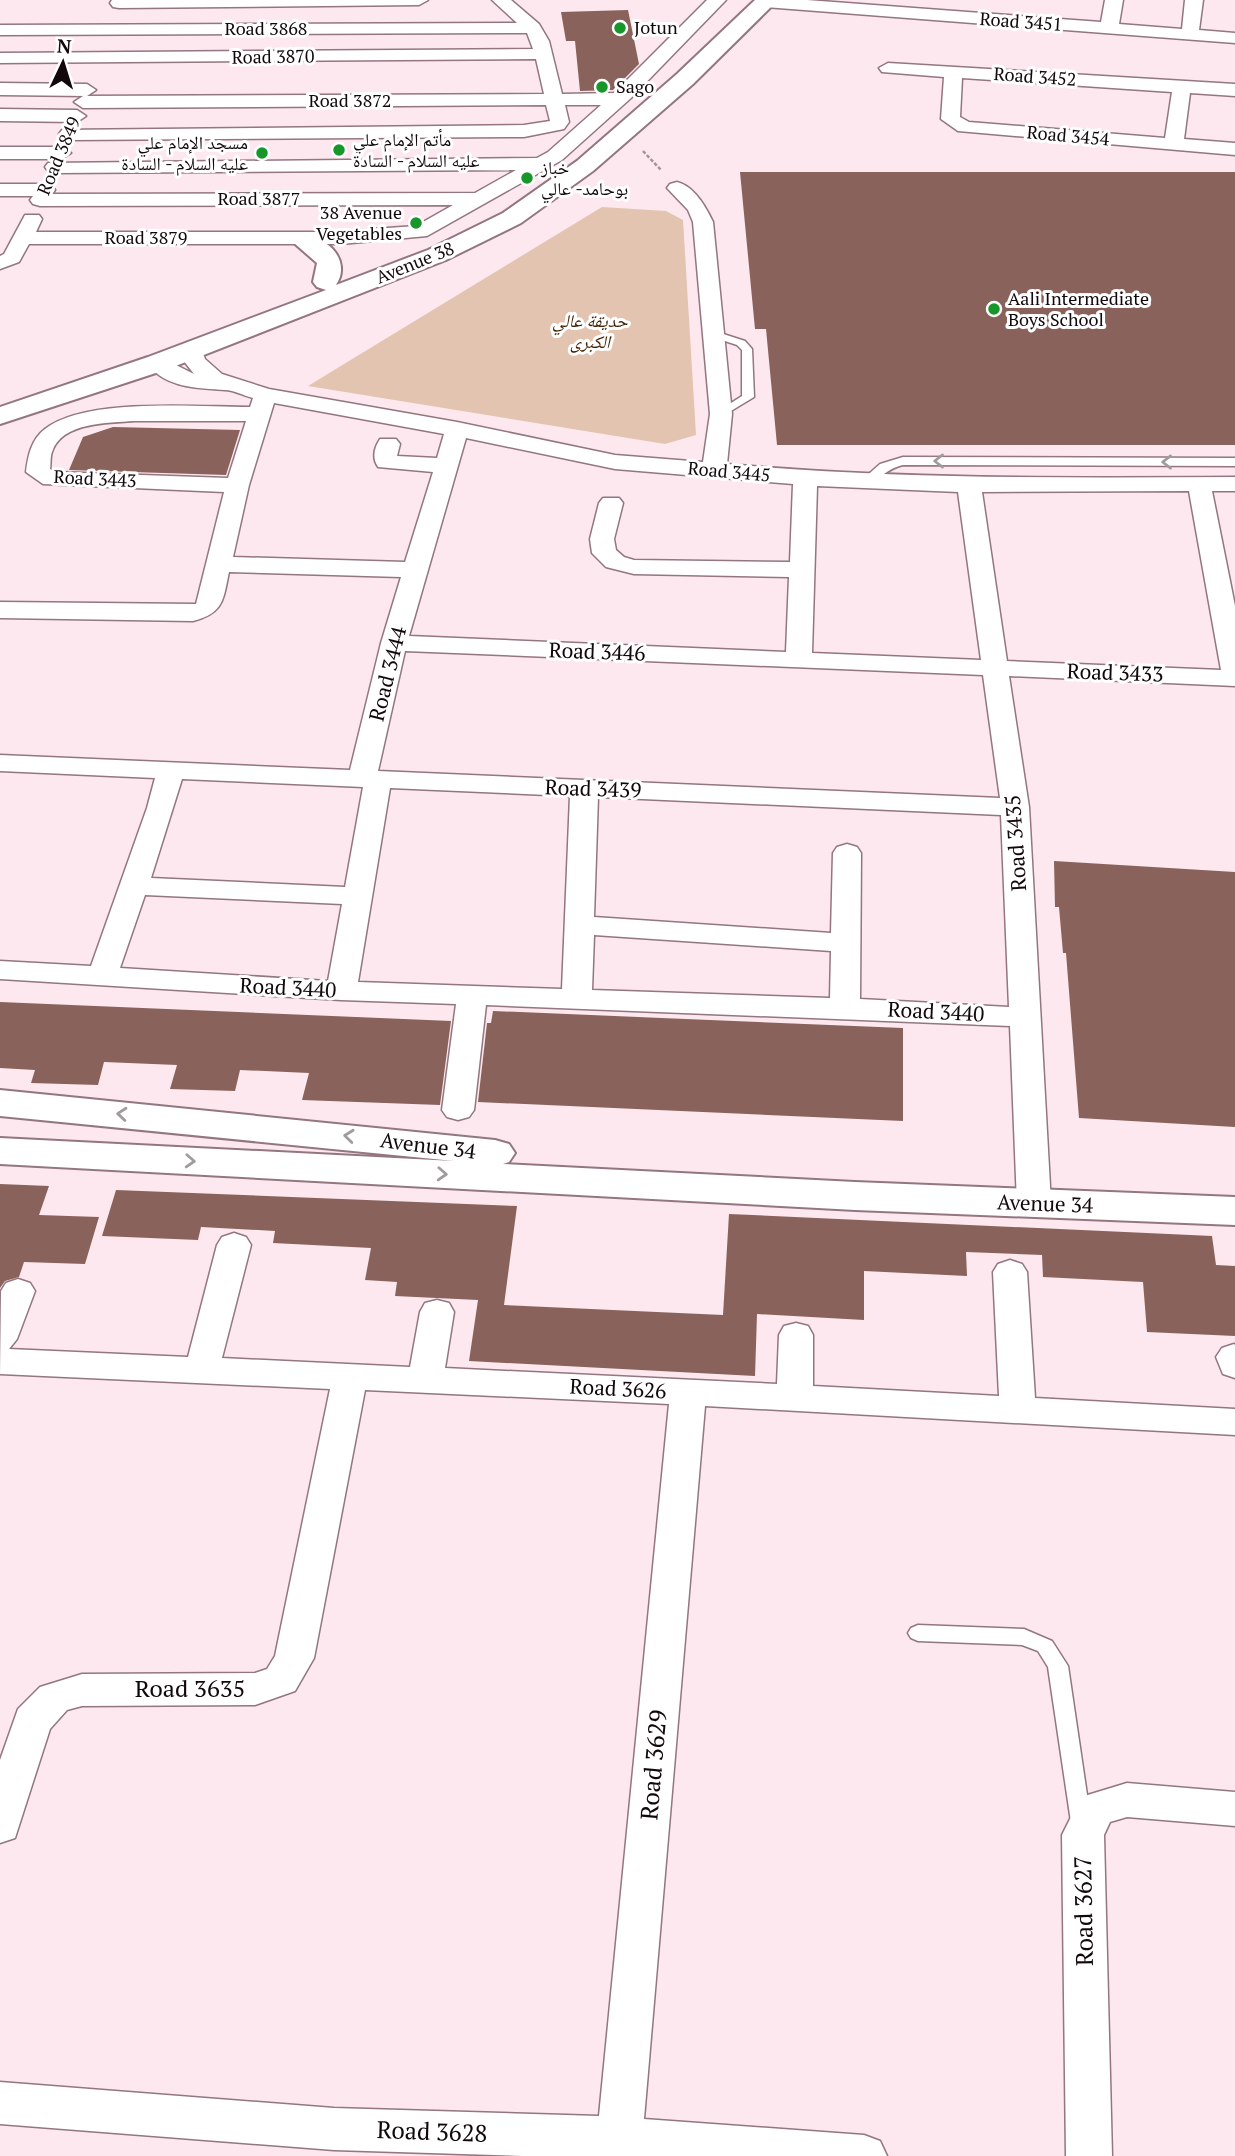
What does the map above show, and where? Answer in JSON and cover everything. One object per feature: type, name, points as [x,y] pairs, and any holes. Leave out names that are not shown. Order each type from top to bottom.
[{"type":"street","points":[[120,2],[419,0]]},
{"type":"street","points":[[0,116],[79,111],[524,131],[547,129],[560,122],[545,54],[533,27],[501,0]]},
{"type":"street","points":[[268,239],[420,232],[555,156],[626,100],[717,0]]},
{"type":"street","name":"Avenue 38","points":[[0,402],[161,354],[192,350],[418,255],[536,188],[626,100],[667,82],[735,0]]},
{"type":"street","points":[[1109,29],[1114,0]]},
{"type":"street","points":[[1190,34],[1194,0]]},
{"type":"street","name":"Avenue 38","points":[[0,416],[161,354],[326,282],[474,239],[533,205],[585,166],[685,79],[763,1]]},
{"type":"street","name":"Road 3451","points":[[763,1],[836,4],[1109,29],[1235,37]]},
{"type":"street","name":"Road 3849","points":[[0,263],[12,258],[21,231],[42,195],[79,111],[120,2]]},
{"type":"street","name":"Road 3868","points":[[0,30],[533,27]]},
{"type":"street","name":"Road 3870","points":[[0,58],[545,54]]},
{"type":"street","name":"Road 3452","points":[[888,68],[1235,90]]},
{"type":"street","name":"Road 3454","points":[[953,72],[950,120],[965,127],[1235,149]]},
{"type":"street","points":[[1174,144],[1182,87]]},
{"type":"street","name":"Road 3872","points":[[0,89],[79,111],[626,100]]},
{"type":"street","points":[[0,153],[58,160],[541,164]]},
{"type":"street","points":[[677,188],[697,208],[703,222],[721,414],[714,471]]},
{"type":"street","name":"Road 3877","points":[[0,190],[42,195],[477,200]]},
{"type":"street","points":[[460,231],[465,215],[477,200]]},
{"type":"street","name":"Road 3879","points":[[21,231],[268,239]]},
{"type":"street","points":[[334,237],[385,242],[418,255]]},
{"type":"street","points":[[268,239],[418,255]]},
{"type":"street","points":[[307,243],[330,261],[330,277],[326,282]]},
{"type":"street","points":[[192,350],[194,360],[202,370],[232,385]]},
{"type":"street","points":[[161,354],[167,372],[184,379],[232,385]]},
{"type":"street","name":"Road 3445","points":[[232,385],[262,404],[457,429],[615,462],[805,478],[969,485],[1235,484]]},
{"type":"street","points":[[0,610],[193,613],[209,606],[237,485],[262,404]]},
{"type":"street","name":"Road 3443","points":[[237,485],[51,479],[38,472],[38,463],[49,438],[62,428],[93,417],[262,404]]},
{"type":"street","name":"Road 3444","points":[[341,991],[357,896],[370,779],[394,643],[457,429]]},
{"type":"street","points":[[388,444],[384,460],[389,463],[446,466]]},
{"type":"street","points":[[799,660],[805,478]]},
{"type":"street","points":[[1199,484],[1235,672]]},
{"type":"street","name":"Road 3435","points":[[969,485],[1015,807],[1034,1204]]},
{"type":"street","points":[[611,503],[602,539],[604,553],[615,562],[634,566],[804,570]]},
{"type":"street","points":[[219,564],[416,570]]},
{"type":"street","name":"Road 3446","points":[[394,643],[995,668]]},
{"type":"street","name":"Road 3433","points":[[995,668],[1235,678]]},
{"type":"street","name":"Road 3439","points":[[0,763],[1015,807]]},
{"type":"street","points":[[102,977],[161,808],[170,771]]},
{"type":"street","points":[[577,999],[584,788]]},
{"type":"street","points":[[845,1008],[846,853]]},
{"type":"street","points":[[134,886],[357,896]]},
{"type":"street","points":[[579,925],[845,943]]},
{"type":"street","name":"Road 3440","points":[[0,970],[341,991],[845,1008],[1027,1017]]},
{"type":"street","points":[[458,1110],[472,995]]},
{"type":"street","name":"Avenue 34","points":[[0,1103],[344,1136],[855,1196]]},
{"type":"street","name":"Avenue 34","points":[[0,1151],[855,1196],[1235,1210]]},
{"type":"street","points":[[202,1369],[234,1245]]},
{"type":"street","points":[[1010,1272],[1018,1409]]},
{"type":"street","points":[[0,1339],[18,1291]]},
{"type":"street","points":[[425,1380],[438,1312]]},
{"type":"street","points":[[795,1398],[796,1335]]},
{"type":"street","name":"Road 3626","points":[[0,1361],[688,1392],[1235,1422]]},
{"type":"street","name":"Road 3635","points":[[0,1826],[32,1721],[54,1698],[82,1690],[255,1689],[281,1680],[294,1658],[350,1376]]},
{"type":"street","name":"Road 3629","points":[[620,2138],[688,1392]]},
{"type":"street","name":"Road 3627","points":[[1089,2156],[1083,1835],[1096,1810],[1127,1800],[1235,1809]]},
{"type":"street","name":"Road 3628","points":[[0,2103],[332,2143],[620,2138],[793,2153],[863,2156]]},
{"type":"lane","points":[[714,334],[741,343],[748,352],[748,397],[721,414]]},
{"type":"lane","points":[[868,481],[884,466],[903,461],[1235,462]]},
{"type":"lane","points":[[918,1633],[1024,1637],[1045,1646],[1058,1666],[1083,1835]]},
{"type":"path","points":[[612,141],[637,147],[644,152],[677,188]]},
{"type":"green space","name":"حديقة عالي الكبرى","points":[[602,207],[666,211],[683,220],[696,435],[665,444],[308,386]]},
{"type":"building","points":[[628,10],[639,64],[613,90],[580,91],[575,41],[566,41],[561,12]]},
{"type":"building","name":"Aali Intermediate Boys School","points":[[740,172],[1235,172],[1235,445],[777,445],[766,329],[755,329]]},
{"type":"building","points":[[113,427],[240,430],[226,475],[69,470],[83,437]]},
{"type":"building","points":[[1054,861],[1235,872],[1235,1127],[1079,1118],[1066,953],[1063,953],[1059,907],[1055,907]]},
{"type":"building","points":[[0,1002],[451,1021],[440,1105],[302,1100],[309,1073],[240,1070],[235,1091],[170,1089],[177,1065],[104,1062],[98,1085],[31,1083],[35,1070],[0,1068]]},
{"type":"building","points":[[493,1011],[903,1028],[903,1121],[478,1102],[487,1023],[491,1023]]},
{"type":"building","points":[[0,1184],[49,1186],[39,1215],[99,1217],[85,1264],[24,1262],[19,1277],[5,1281],[0,1288]]},
{"type":"building","points":[[116,1190],[517,1206],[504,1305],[723,1315],[729,1214],[1212,1236],[1216,1265],[1235,1266],[1235,1336],[1147,1332],[1143,1282],[1043,1277],[1042,1255],[966,1252],[967,1276],[864,1271],[864,1320],[757,1314],[755,1376],[469,1361],[478,1300],[395,1296],[397,1282],[365,1280],[371,1248],[273,1243],[275,1231],[201,1227],[198,1240],[102,1236]]},
{"type":"place","name":"Jotun","points":[[620,28]]},
{"type":"place","name":"Sago","points":[[602,87]]},
{"type":"place","name":"مأتم الإمام علي عليه السلام - السادة","points":[[339,150]]},
{"type":"place","name":"مسجد الإمام علي عليه السلام - السادة","points":[[262,153]]},
{"type":"place","name":"خباز بوحامد- عالي","points":[[527,178]]},
{"type":"place","name":"38 Avenue Vegetables","points":[[416,223]]},
{"type":"place","name":"Aali Intermediate Boys School","points":[[994,309]]}]
